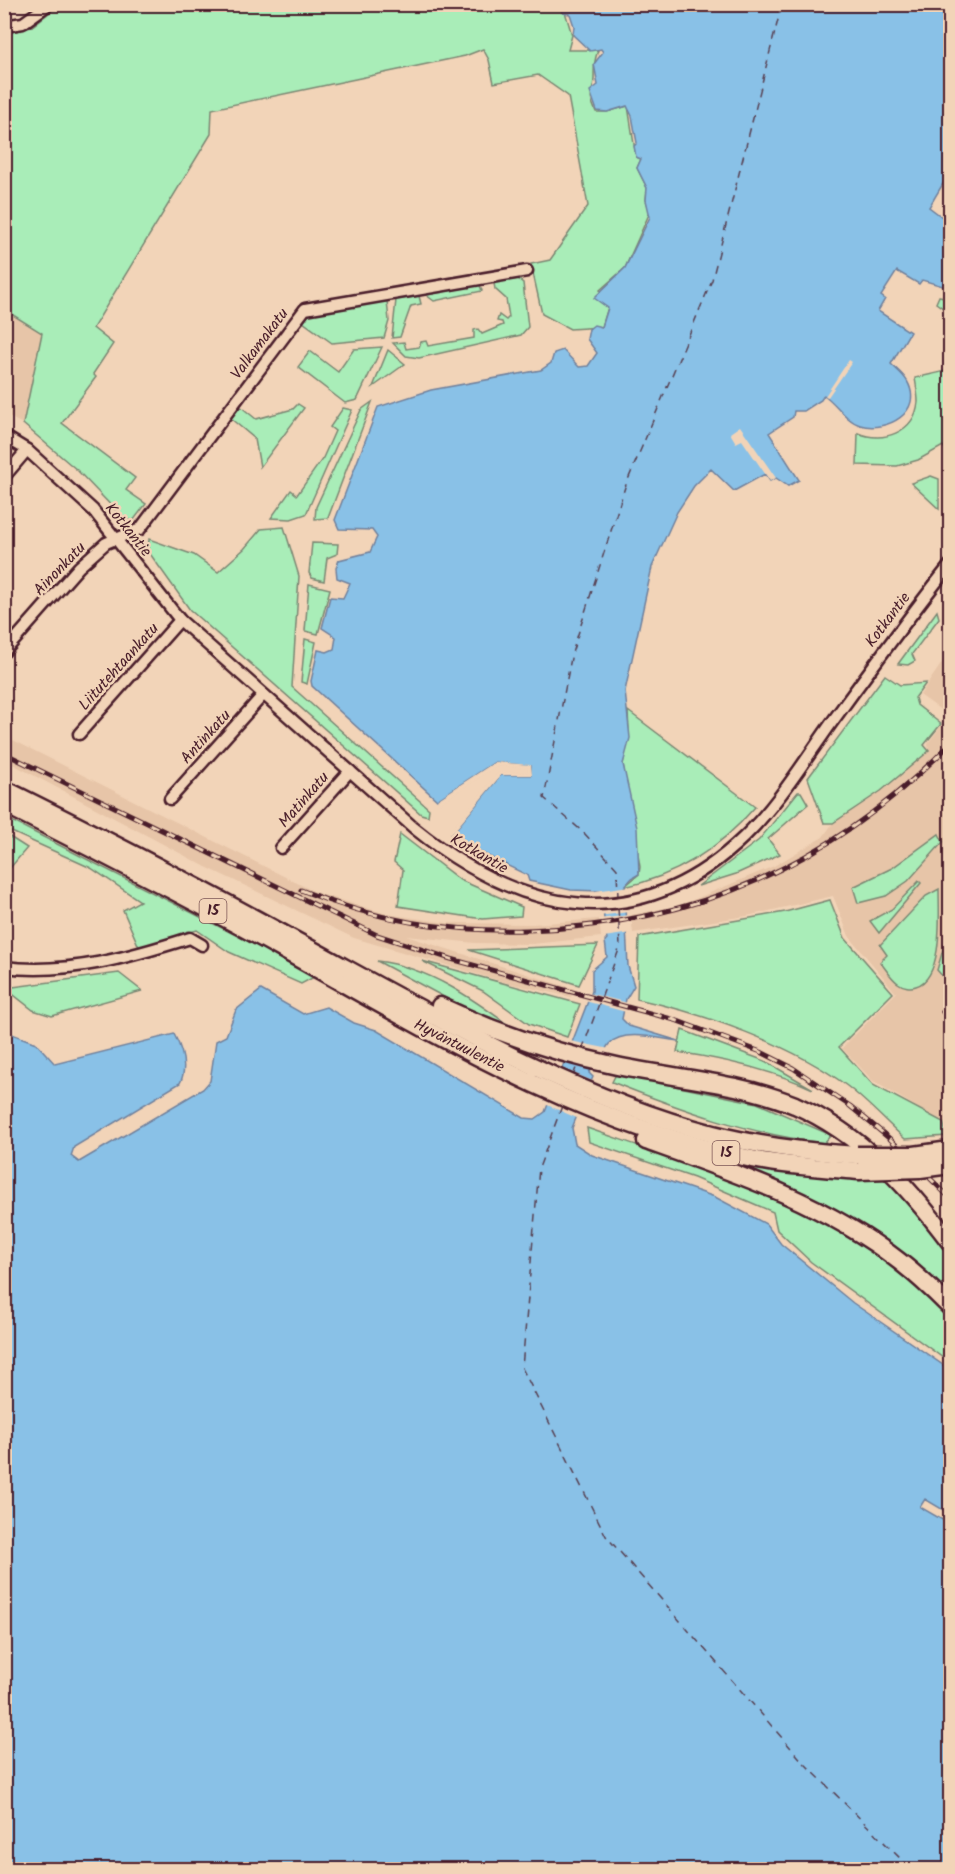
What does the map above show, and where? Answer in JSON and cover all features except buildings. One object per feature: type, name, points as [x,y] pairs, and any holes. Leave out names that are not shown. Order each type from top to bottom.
[{"type":"highway","name":"Hyväntuulentie","points":[[4,789],[232,906],[377,984],[539,1077]]},
{"type":"highway","name":"Hyväntuulentie","points":[[4,804],[206,907],[482,1060],[539,1077],[601,1103],[711,1133],[858,1163],[920,1169],[951,1166]]},
{"type":"highway","points":[[377,984],[429,1000],[476,1023],[550,1050],[617,1066],[757,1092],[818,1117],[848,1135],[908,1188],[951,1242]]},
{"type":"highway","points":[[601,1103],[645,1140],[751,1181],[831,1218],[898,1261],[951,1307]]},
{"type":"highway","name":"Hyväntuulentie","points":[[858,1163],[951,1150]]},
{"type":"street","points":[[4,26],[23,22],[49,4]]},
{"type":"street","name":"Valkamakatu","points":[[117,538],[140,529],[305,309],[527,271]]},
{"type":"street","name":"Kotkantie","points":[[4,436],[27,450],[93,510],[180,620],[441,850],[486,878],[543,899],[596,903],[638,898],[673,886],[708,866],[744,837],[761,819],[913,612],[951,565]]},
{"type":"street","points":[[4,477],[27,450]]},
{"type":"street","name":"Ainonkatu","points":[[4,652],[79,567],[106,543],[117,538]]},
{"type":"street","name":"Liitutehtaankatu","points":[[79,734],[180,620]]},
{"type":"street","name":"Antinkatu","points":[[170,799],[263,695]]},
{"type":"street","name":"Matinkatu","points":[[281,848],[350,771]]},
{"type":"street","points":[[4,966],[68,967],[124,959],[190,938],[202,945]]},
{"type":"shaded area","points":[[4,310],[42,333],[23,424],[5,415]]},
{"type":"shaded area","points":[[950,651],[950,1127],[873,1081],[842,1048],[896,993],[849,936],[833,896],[747,916],[633,933],[631,915],[681,905],[774,866],[823,837],[833,823],[881,791],[929,751],[928,743],[949,716],[920,695]]},
{"type":"shaded area","points":[[5,736],[317,893],[387,914],[447,923],[533,924],[599,919],[601,937],[532,944],[475,943],[406,936],[574,989],[571,997],[508,983],[354,938],[206,867],[5,760]]},
{"type":"green space","points":[[59,5],[563,5],[572,35],[568,50],[598,50],[594,64],[591,98],[596,112],[607,112],[628,106],[636,157],[641,159],[637,168],[647,188],[646,200],[650,212],[625,268],[600,290],[603,303],[608,307],[602,327],[570,329],[542,314],[531,264],[550,260],[588,206],[568,96],[538,75],[494,83],[489,60],[483,49],[465,56],[212,109],[211,134],[93,328],[113,344],[93,374],[96,377],[62,423],[135,478],[126,490],[146,504],[133,521],[124,519],[77,470],[23,424],[42,333],[5,310],[4,71],[11,45],[8,33],[31,27]]},
{"type":"green space","points":[[518,279],[523,283],[528,327],[521,335],[419,358],[406,356],[393,343],[404,342],[406,349],[419,347],[421,342],[426,341],[428,346],[474,338],[474,330],[478,329],[482,334],[503,325],[502,322],[497,321],[499,315],[506,320],[509,317],[506,299],[495,289],[494,283]]},
{"type":"green space","points":[[480,285],[482,291],[434,301],[426,295]]},
{"type":"green space","points":[[419,296],[421,304],[411,306],[400,337],[392,338],[396,300]]},
{"type":"green space","points":[[939,296],[950,298],[950,313],[936,303]]},
{"type":"green space","points":[[387,301],[389,321],[384,338],[332,343],[303,322],[310,314]]},
{"type":"green space","points":[[382,347],[357,400],[345,403],[298,367],[310,351],[338,372],[354,349]]},
{"type":"green space","points":[[388,350],[405,364],[373,387]]},
{"type":"green space","points":[[950,370],[950,457],[943,446],[918,460],[897,466],[857,465],[858,433],[878,437],[896,433],[904,428],[916,412],[918,402],[915,378]]},
{"type":"green space","points":[[372,402],[328,518],[315,519],[316,507],[361,410]]},
{"type":"green space","points":[[298,404],[304,408],[260,467],[255,439],[230,418],[240,406],[256,419],[293,409]]},
{"type":"green space","points":[[343,408],[352,410],[306,514],[291,519],[271,518],[291,490],[297,495],[323,458],[335,431],[330,427]]},
{"type":"green space","points":[[931,476],[939,479],[939,509],[911,483]]},
{"type":"green space","points":[[284,527],[299,576],[292,687],[429,809],[428,816],[421,814],[190,610],[148,551],[149,539],[194,555],[218,572],[244,549],[261,529]]},
{"type":"green space","points":[[312,543],[338,544],[337,554],[327,558],[324,581],[312,578],[309,573]]},
{"type":"green space","points":[[309,584],[330,589],[318,634],[305,631]]},
{"type":"green space","points":[[937,611],[939,618],[912,654],[915,661],[908,665],[898,664]]},
{"type":"green space","points":[[305,639],[316,642],[307,684],[301,682]]},
{"type":"green space","points":[[885,675],[900,685],[926,683],[915,698],[917,705],[941,724],[924,745],[929,751],[881,791],[833,823],[824,823],[808,778]]},
{"type":"green space","points":[[628,711],[755,807],[727,835],[680,868],[624,887],[639,874],[640,867],[623,764],[629,733]]},
{"type":"green space","points":[[798,792],[801,792],[808,804],[768,839],[780,854],[736,874],[698,886],[759,840]]},
{"type":"green space","points":[[4,817],[316,976],[301,984],[229,952],[197,930],[139,947],[123,910],[140,901],[91,868],[5,829]]},
{"type":"green space","points":[[5,834],[27,848],[5,874]]},
{"type":"green space","points":[[400,834],[460,880],[522,907],[521,916],[483,919],[398,906],[403,870],[394,862]]},
{"type":"green space","points":[[939,834],[943,842],[908,881],[886,896],[858,903],[853,887],[892,868]]},
{"type":"green space","points":[[919,881],[921,883],[879,933],[870,921],[892,909]]},
{"type":"green space","points":[[939,889],[938,943],[931,971],[925,980],[916,986],[902,985],[893,979],[880,962],[887,955],[880,945],[926,896]]},
{"type":"green space","points":[[830,900],[845,938],[893,993],[839,1047],[873,1085],[943,1122],[947,1136],[905,1139],[847,1086],[801,1057],[718,1022],[637,999],[639,937],[785,912]]},
{"type":"green space","points":[[950,926],[950,976],[945,979],[937,970]]},
{"type":"green space","points":[[598,945],[579,985],[469,950]]},
{"type":"green space","points":[[377,961],[415,970],[450,986],[515,1030],[470,1011]]},
{"type":"green space","points":[[422,961],[580,1004],[567,1037],[529,1024],[483,991]]},
{"type":"green space","points":[[119,973],[142,991],[52,1016],[33,1010],[5,988]]},
{"type":"green space","points":[[682,1030],[765,1061],[813,1089],[746,1066],[677,1052]]},
{"type":"green space","points":[[616,1074],[757,1103],[831,1135],[824,1143],[770,1134],[716,1120],[612,1082]]},
{"type":"green space","points":[[587,1128],[685,1162],[780,1200],[826,1223],[869,1249],[911,1280],[950,1315],[950,1363],[811,1262],[777,1230],[773,1212],[694,1178],[589,1142]]},
{"type":"green space","points":[[738,1166],[812,1176],[891,1179],[950,1254],[950,1295],[876,1235],[824,1205]]},
{"type":"water","points":[[559,5],[950,5],[950,172],[929,207],[950,223],[950,288],[922,280],[919,284],[897,271],[881,296],[885,299],[878,311],[910,332],[891,364],[906,379],[911,392],[911,402],[907,411],[891,423],[870,427],[850,420],[824,395],[821,400],[804,411],[794,411],[793,417],[769,433],[799,480],[788,486],[776,478],[770,481],[765,474],[734,491],[711,469],[694,486],[677,512],[652,567],[625,691],[630,738],[623,764],[637,828],[639,874],[624,887],[628,966],[634,986],[626,999],[622,1019],[629,1026],[679,1041],[633,1035],[616,1039],[609,1044],[597,1070],[593,1067],[589,1073],[593,1077],[572,1128],[575,1144],[592,1155],[715,1197],[766,1224],[781,1244],[853,1303],[950,1370],[950,1514],[925,1499],[920,1507],[946,1522],[950,1515],[950,1869],[5,1869],[4,1031],[36,1043],[55,1064],[174,1034],[183,1058],[184,1071],[180,1083],[74,1147],[71,1156],[79,1162],[203,1089],[210,1081],[216,1041],[226,1036],[236,1010],[261,990],[303,1014],[326,1007],[354,1023],[376,1030],[524,1118],[535,1119],[545,1112],[592,991],[592,970],[607,957],[605,941],[607,939],[600,891],[571,890],[529,881],[527,875],[471,848],[451,835],[501,775],[531,775],[531,766],[495,762],[437,800],[312,686],[311,681],[318,650],[327,652],[334,649],[336,637],[322,628],[330,597],[343,598],[350,583],[337,578],[336,568],[339,560],[370,552],[377,537],[372,530],[339,529],[335,520],[378,407],[431,390],[541,370],[551,363],[554,353],[563,350],[579,367],[588,366],[597,353],[587,339],[589,329],[594,325],[602,327],[608,308],[594,298],[625,268],[650,217],[646,200],[647,188],[637,168],[641,159],[636,157],[634,146],[637,143],[632,116],[627,106],[607,112],[597,111],[590,91],[598,85],[594,64],[603,52],[601,49],[590,51],[573,35],[574,26],[570,14],[563,13]]},
{"type":"pier","points":[[849,360],[852,362],[828,397],[825,396]]},
{"type":"pier","points":[[740,426],[776,478],[770,481],[742,440],[736,443],[730,433]]},
{"type":"pier","points":[[495,762],[531,765],[532,775],[501,775],[451,835],[450,832],[499,773],[528,772],[528,768],[497,765],[439,803],[437,800]]},
{"type":"pier","points":[[629,886],[629,912],[599,916],[595,891]]},
{"type":"pier","points":[[629,915],[631,933],[604,937],[599,919]]},
{"type":"pier","points":[[588,993],[628,1003],[626,1012],[585,1001]]},
{"type":"pier","points":[[570,1041],[610,1049],[601,1067],[563,1059]]},
{"type":"pier","points":[[559,1067],[595,1082],[579,1119],[545,1104]]},
{"type":"ferry route","points":[[618,898],[617,869],[584,833],[544,798],[572,653],[625,487],[712,280],[782,4]]},
{"type":"ferry route","points":[[582,1050],[620,947],[618,906]]},
{"type":"ferry route","points":[[573,1076],[578,1063]]},
{"type":"ferry route","points":[[562,1106],[539,1168],[522,1368],[606,1536],[804,1763],[912,1870]]},
{"type":"railway","points":[[301,890],[356,910],[384,917],[468,929],[527,930],[588,925],[647,916],[703,901],[757,880],[809,854],[858,823],[905,786],[950,744]]},
{"type":"railway","points":[[4,753],[377,935],[451,959],[675,1020],[761,1052],[793,1068],[850,1106],[890,1139],[950,1198]]},
{"type":"railway","points":[[943,1012],[950,1009]]}]
